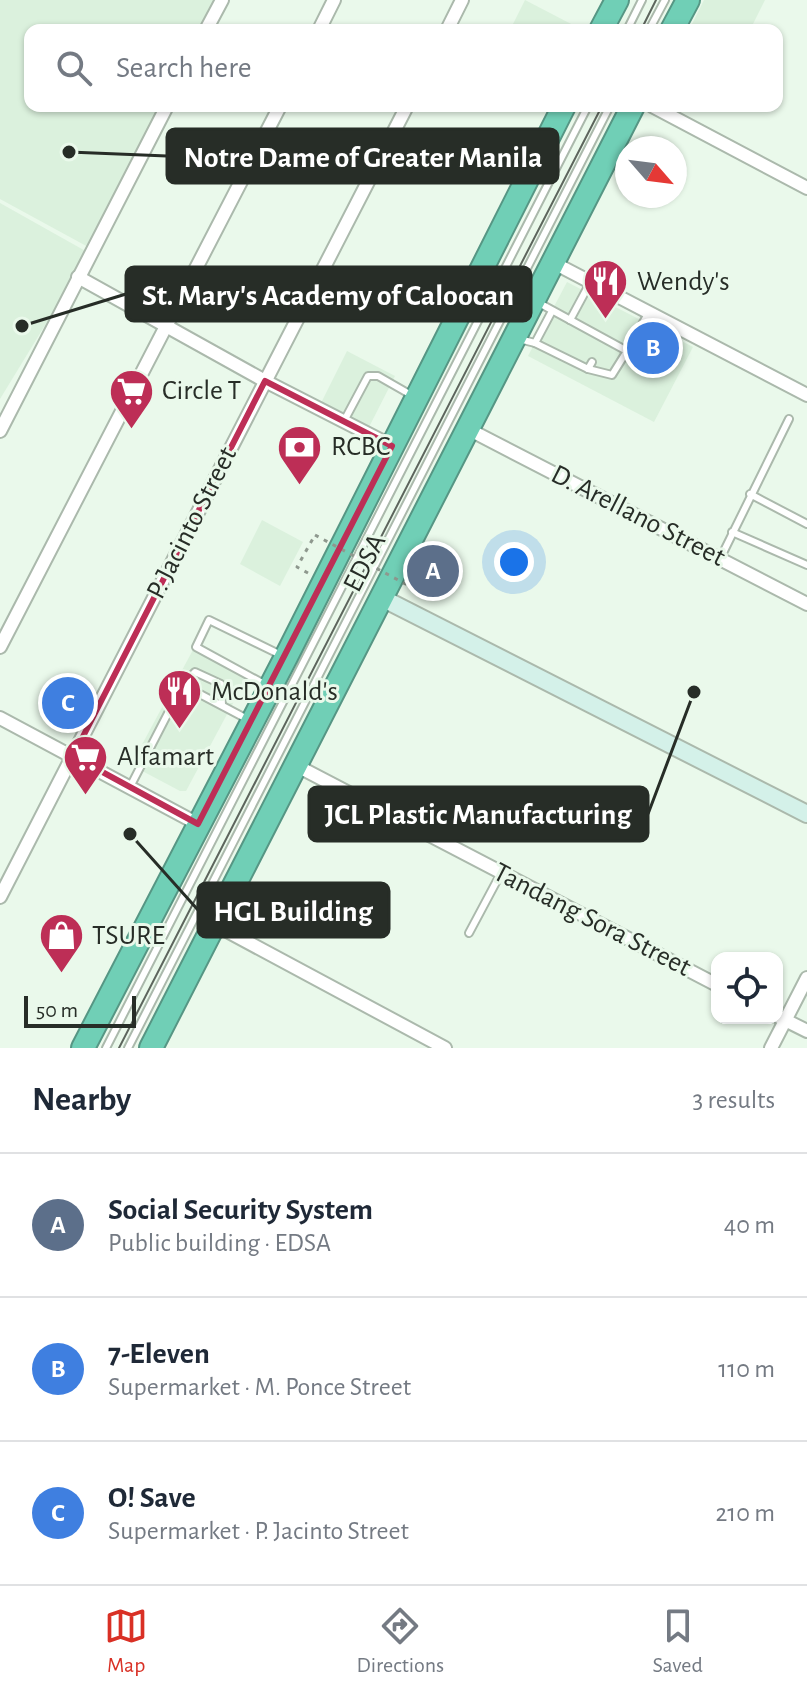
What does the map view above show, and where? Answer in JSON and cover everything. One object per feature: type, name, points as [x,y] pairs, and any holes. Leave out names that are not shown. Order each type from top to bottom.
[{"type":"highway","points":[[604,24],[617,0]]},
{"type":"highway","points":[[661,24],[667,0]]},
{"type":"highway","points":[[675,24],[688,0]]},
{"type":"highway","name":"EDSA","points":[[83,1048],[207,829],[252,721],[561,112]]},
{"type":"highway","points":[[525,340],[526,296],[620,112]]},
{"type":"highway","name":"EDSA","points":[[151,1048],[468,429],[543,306],[552,262],[630,112]]},
{"type":"street","points":[[209,24],[222,0]]},
{"type":"street","points":[[322,24],[334,0]]},
{"type":"street","points":[[450,24],[462,0]]},
{"type":"street","points":[[0,431],[164,112]]},
{"type":"street","points":[[0,647],[277,112]]},
{"type":"street","name":"P. Jacinto Street","points":[[0,897],[404,112]]},
{"type":"street","points":[[663,112],[807,188]]},
{"type":"street","points":[[552,262],[807,395]]},
{"type":"street","points":[[78,277],[265,381],[392,446]]},
{"type":"street","name":"D. Arellano Street","points":[[468,429],[807,604]]},
{"type":"street","points":[[380,597],[807,814]]},
{"type":"street","points":[[0,718],[207,829]]},
{"type":"street","name":"Tandang Sora Street","points":[[297,766],[711,982]]},
{"type":"street","points":[[214,924],[445,1048]]},
{"type":"street","points":[[783,1015],[807,978]]},
{"type":"street","points":[[783,1019],[807,1031]]},
{"type":"street","points":[[771,1048],[779,1024]]},
{"type":"lane","points":[[630,24],[642,0]]},
{"type":"lane","points":[[653,24],[667,0]]},
{"type":"lane","points":[[106,1048],[207,829],[363,545],[585,112]]},
{"type":"lane","points":[[128,1048],[607,112]]},
{"type":"lane","points":[[570,320],[591,281]]},
{"type":"lane","points":[[543,306],[601,342],[627,351]]},
{"type":"lane","points":[[525,340],[588,369],[612,375],[649,312]]},
{"type":"lane","points":[[588,369],[592,362]]},
{"type":"lane","points":[[344,421],[368,376],[378,376],[416,397]]},
{"type":"lane","points":[[720,559],[789,419]]},
{"type":"lane","points":[[750,494],[807,524]]},
{"type":"lane","points":[[732,532],[807,565]]},
{"type":"lane","points":[[363,545],[381,553]]},
{"type":"lane","points":[[270,687],[196,647],[209,620],[286,657]]},
{"type":"lane","points":[[130,787],[182,686],[195,672],[221,684],[222,705]]},
{"type":"lane","points":[[196,692],[252,721]]},
{"type":"lane","points":[[207,829],[234,843]]},
{"type":"lane","points":[[469,933],[501,873]]},
{"type":"path","points":[[297,567],[315,535],[411,587]]},
{"type":"highlighted area","points":[[265,381],[392,446],[198,824],[73,756]]},
{"type":"shaded area","points":[[0,0],[215,0],[203,24],[24,24],[24,112],[159,112],[90,248],[0,199]]},
{"type":"shaded area","points":[[525,0],[571,24],[513,24]]},
{"type":"shaded area","points":[[704,0],[765,0],[753,24],[692,24]]},
{"type":"shaded area","points":[[0,203],[89,253],[0,399]]},
{"type":"shaded area","points":[[567,282],[693,347],[654,422],[528,356]]},
{"type":"shaded area","points":[[347,351],[395,376],[369,427],[321,403]]},
{"type":"shaded area","points":[[262,520],[303,542],[280,586],[240,564]]},
{"type":"shaded area","points":[[194,648],[248,675],[186,791],[180,791],[131,765]]},
{"type":"tram line","points":[[644,24],[656,0]]},
{"type":"tram line","points":[[119,1048],[599,112]]},
{"type":"place","name":"Notre Dame of Greater Manila","points":[[69,152]]},
{"type":"place","name":"Wendy's","points":[[606,321]]},
{"type":"place","name":"St. Mary's Academy of Caloocan","points":[[22,326]]},
{"type":"place","name":"7-Eleven","points":[[653,348]]},
{"type":"place","name":"Circle T","points":[[131,430]]},
{"type":"place","name":"RCBC","points":[[300,486]]},
{"type":"place","name":"Social Security System","points":[[433,571]]},
{"type":"place","name":"JCL Plastic Manufacturing","points":[[694,692]]},
{"type":"place","name":"O! Save","points":[[68,703]]},
{"type":"place","name":"McDonald's","points":[[180,731]]},
{"type":"place","name":"Alfamart","points":[[86,796]]},
{"type":"place","name":"HGL Building","points":[[130,834]]},
{"type":"place","name":"TSURE","points":[[61,975]]}]
